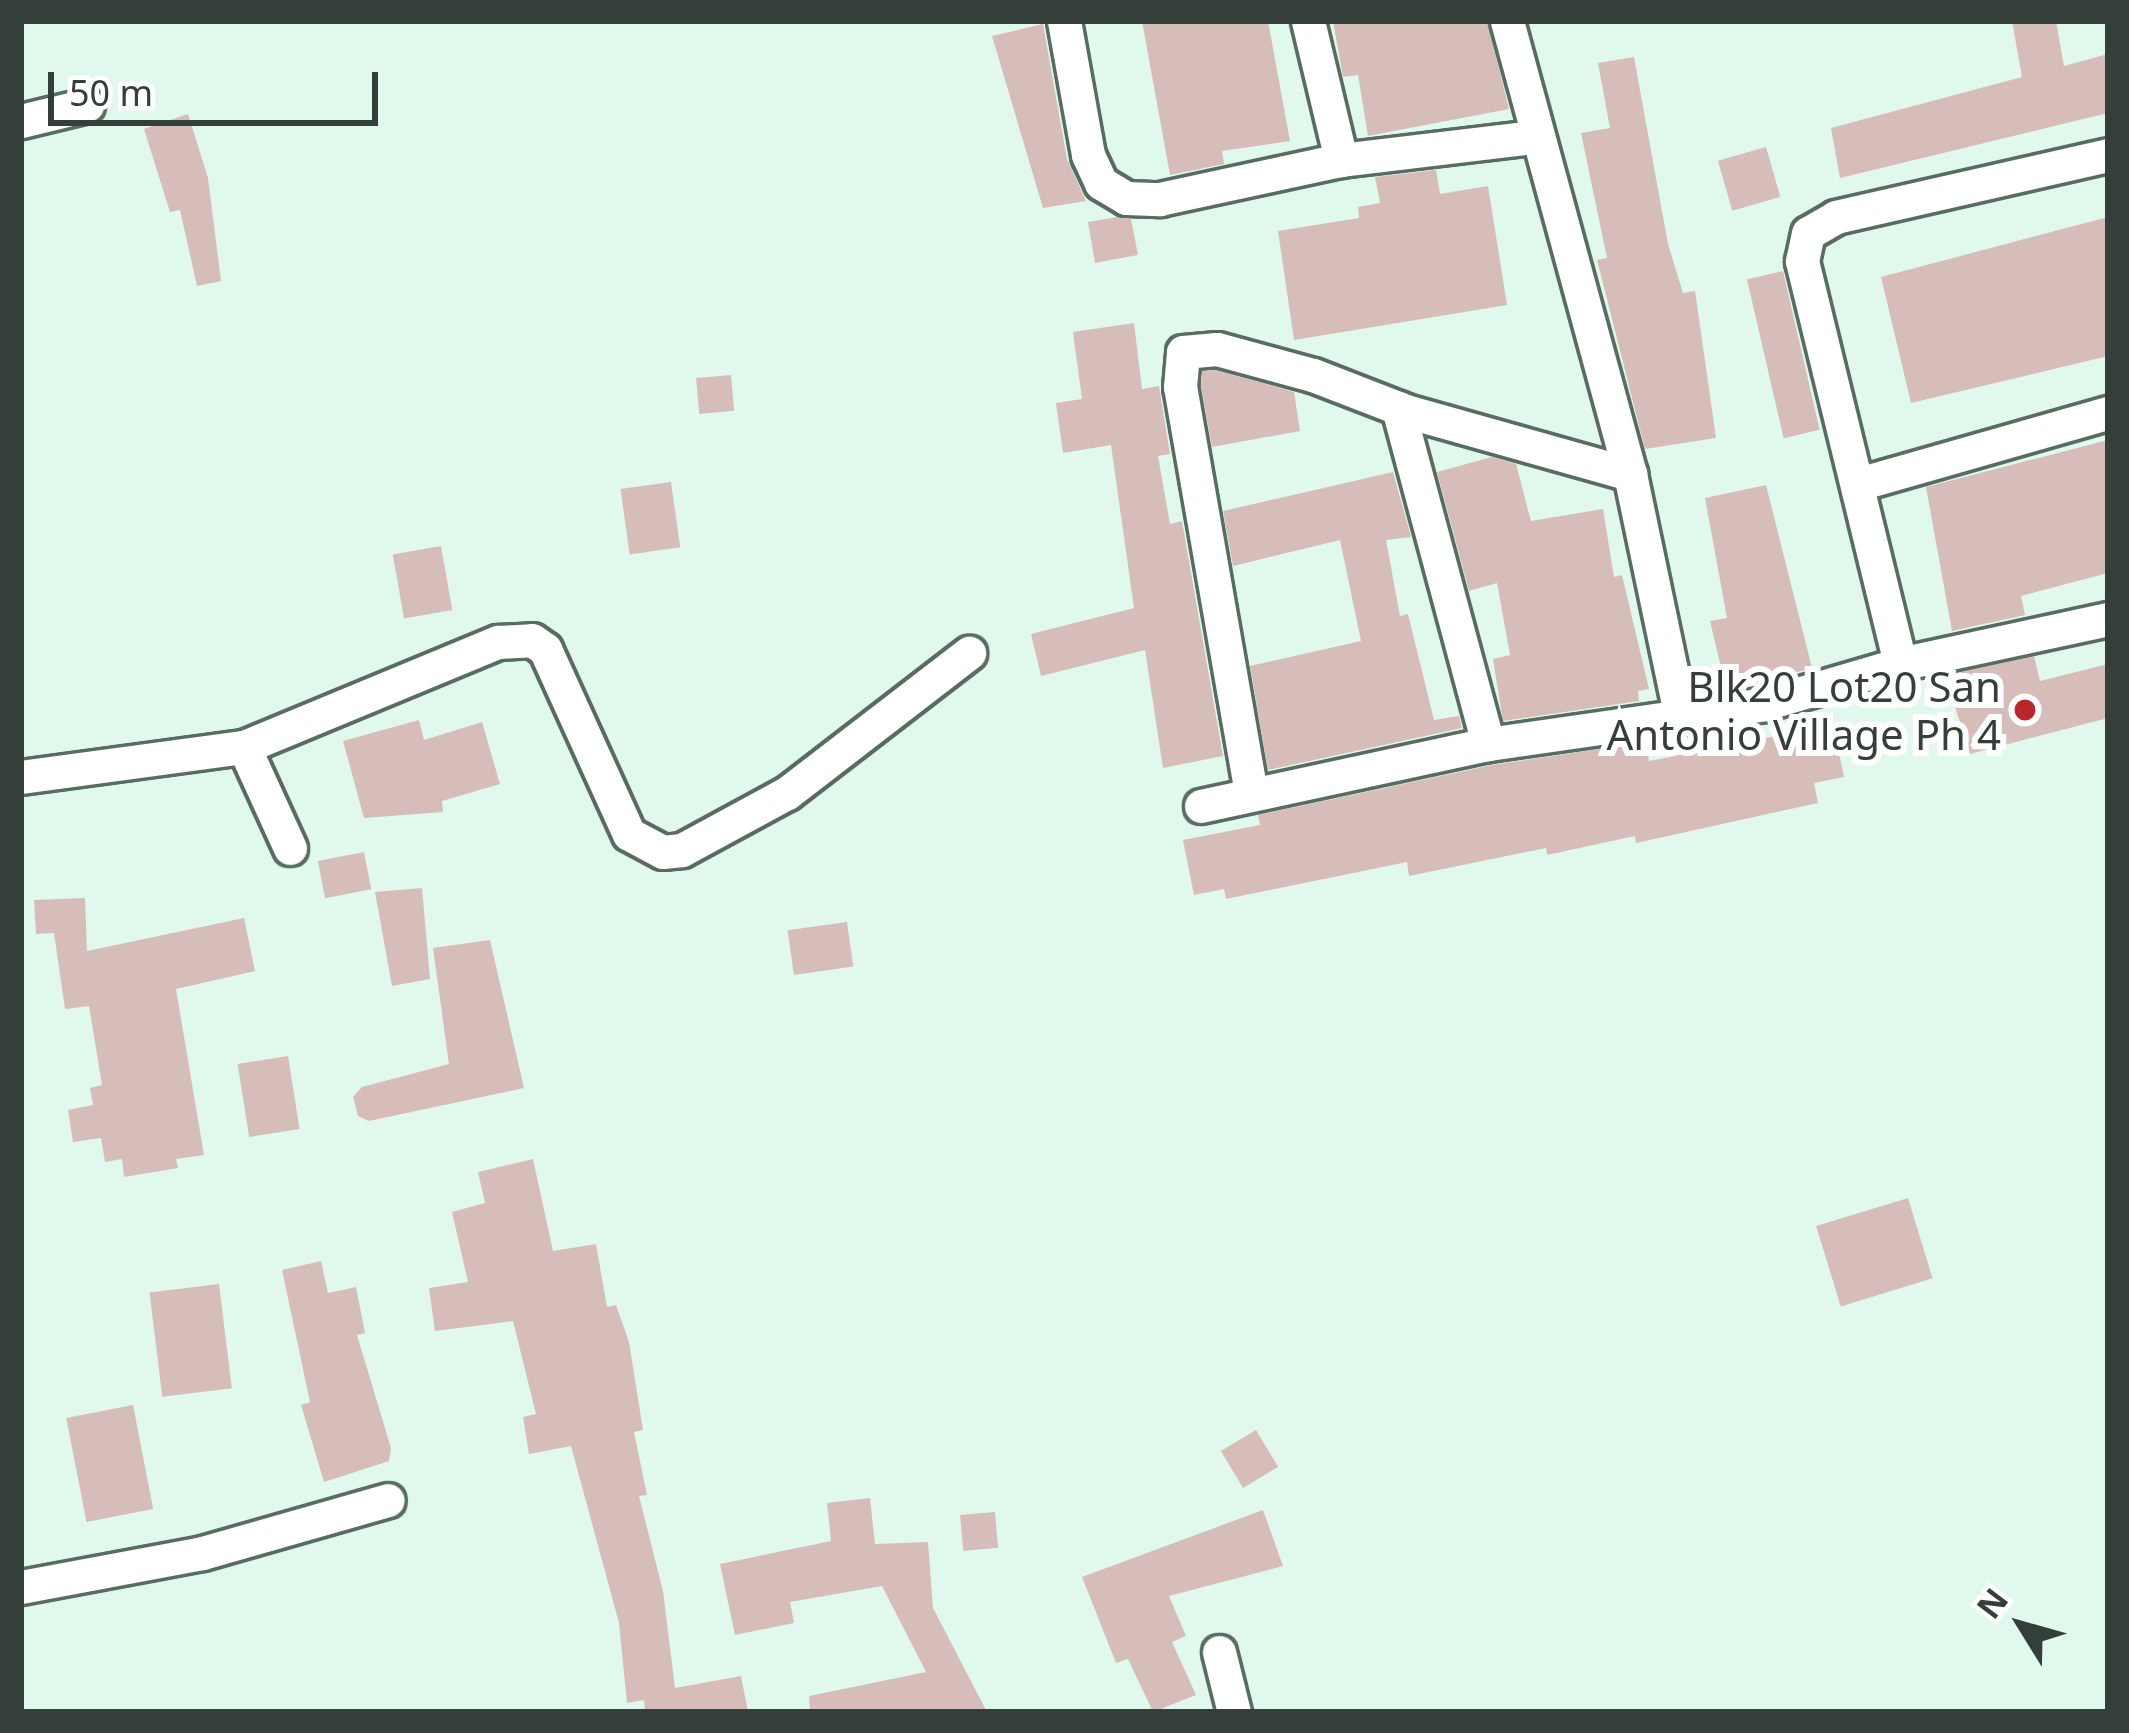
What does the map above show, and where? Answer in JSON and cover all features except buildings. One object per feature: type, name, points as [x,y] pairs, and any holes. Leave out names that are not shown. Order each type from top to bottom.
[{"type":"street","points":[[1064,21],[1088,155],[1101,182],[1126,198],[1160,199],[1341,160],[1535,136]]},
{"type":"street","points":[[1308,21],[1341,160]]},
{"type":"street","points":[[1507,21],[1630,474],[1681,718]]},
{"type":"street","points":[[21,121],[87,105]]},
{"type":"street","points":[[1900,664],[1808,296],[1808,233],[1836,217],[2108,155]]},
{"type":"street","points":[[1251,794],[1180,387],[1183,352],[1216,349],[1398,408],[1630,474]]},
{"type":"street","points":[[1398,408],[1488,744]]},
{"type":"street","points":[[1858,484],[2108,413]]},
{"type":"street","points":[[1201,806],[1488,744],[1681,718],[1900,664],[2108,620]]},
{"type":"street","points":[[21,777],[244,747],[498,642],[532,640],[545,649],[629,834],[663,852],[682,850],[787,793],[969,653]]},
{"type":"street","points":[[244,747],[290,848]]},
{"type":"street","points":[[21,1587],[202,1553],[388,1500]]},
{"type":"street","points":[[1219,1652],[1234,1712]]},
{"type":"place","name":"Blk20 Lot20 San Antonio Village Ph 4","points":[[2025,710]]}]
